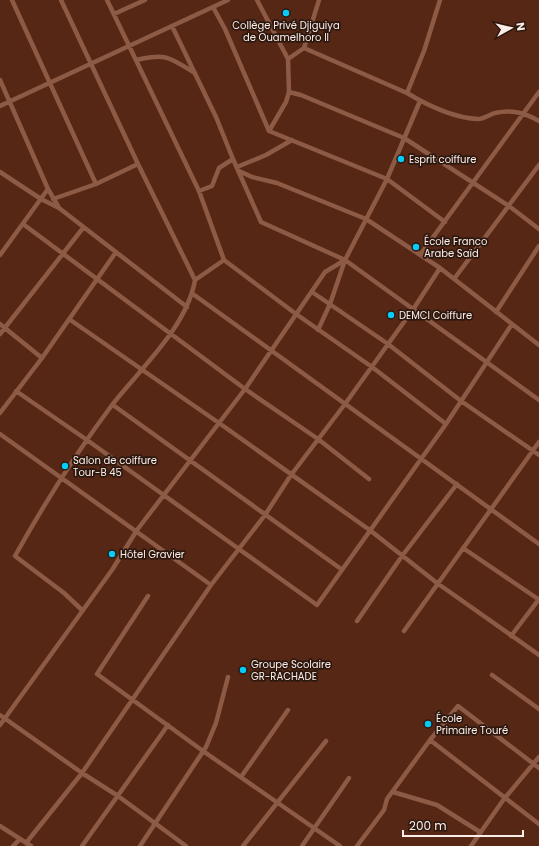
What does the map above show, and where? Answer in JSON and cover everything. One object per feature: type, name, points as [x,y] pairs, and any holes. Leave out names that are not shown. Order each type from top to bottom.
[{"type":"street","points":[[12,0],[96,184]]},
{"type":"street","points":[[62,0],[138,164],[196,280],[193,294],[187,307],[170,333],[113,405],[60,477],[15,556],[64,593],[82,610]]},
{"type":"street","points":[[107,0],[199,191],[224,260],[318,330],[372,367],[446,424]]},
{"type":"street","points":[[114,14],[145,0]]},
{"type":"street","points":[[0,106],[228,0]]},
{"type":"street","points":[[256,0],[288,59],[289,92],[286,102],[270,131]]},
{"type":"street","points":[[288,59],[304,48],[318,0]]},
{"type":"street","points":[[407,93],[424,51],[440,0]]},
{"type":"street","points":[[213,8],[224,28],[270,131],[387,179],[445,222]]},
{"type":"street","points":[[172,26],[216,117],[232,159],[238,169],[261,222],[345,260],[488,361],[539,400]]},
{"type":"street","points":[[304,48],[407,93],[420,101],[465,118],[480,119],[494,113],[509,111],[524,113],[539,121]]},
{"type":"street","points":[[136,60],[162,56],[168,57],[196,74]]},
{"type":"street","points":[[0,80],[48,189],[59,208]]},
{"type":"street","points":[[289,92],[301,95],[404,138],[474,182],[539,229]]},
{"type":"street","points":[[420,255],[539,92]]},
{"type":"street","points":[[318,330],[330,304],[345,260],[387,179],[420,101]]},
{"type":"street","points":[[238,169],[292,140]]},
{"type":"street","points":[[199,191],[212,186],[219,168],[232,159]]},
{"type":"street","points":[[53,199],[96,184],[138,164]]},
{"type":"street","points":[[454,279],[539,165]]},
{"type":"street","points":[[238,169],[252,177],[278,183],[366,219],[440,268],[539,345]]},
{"type":"street","points":[[0,172],[41,199],[59,208],[187,307]]},
{"type":"street","points":[[0,255],[48,189]]},
{"type":"street","points":[[22,224],[245,389],[318,439],[369,479]]},
{"type":"street","points":[[0,334],[83,228]]},
{"type":"street","points":[[496,312],[539,246]]},
{"type":"street","points":[[0,413],[42,358],[116,252]]},
{"type":"street","points":[[196,280],[224,260]]},
{"type":"street","points":[[0,725],[2,717],[112,570],[137,530],[245,389],[325,272],[345,260]]},
{"type":"street","points":[[26,843],[82,773],[211,585],[265,515],[291,475],[372,367],[414,308],[440,268]]},
{"type":"street","points":[[312,292],[388,344],[461,401],[539,455]]},
{"type":"street","points":[[193,294],[539,544]]},
{"type":"street","points":[[69,319],[219,423],[370,531],[437,584],[539,655]]},
{"type":"street","points":[[0,324],[42,358]]},
{"type":"street","points":[[16,391],[316,604],[422,459],[512,324]]},
{"type":"street","points":[[113,405],[341,569]]},
{"type":"street","points":[[0,434],[137,530],[211,585]]},
{"type":"street","points":[[404,632],[539,442]]},
{"type":"street","points":[[358,621],[402,556],[457,484]]},
{"type":"street","points":[[463,548],[539,599],[511,636]]},
{"type":"street","points":[[148,596],[97,674],[203,751],[340,846]]},
{"type":"street","points":[[492,676],[539,709]]},
{"type":"street","points":[[140,846],[203,751],[216,723],[228,677]]},
{"type":"street","points":[[357,846],[384,810],[387,799],[430,740],[458,706],[539,768]]},
{"type":"street","points":[[241,777],[288,710]]},
{"type":"street","points":[[2,717],[82,773],[118,796],[186,846]]},
{"type":"street","points":[[82,846],[168,725]]},
{"type":"street","points":[[430,740],[504,799],[539,824]]},
{"type":"street","points":[[243,846],[326,741]]},
{"type":"street","points":[[471,846],[504,799],[534,765],[539,757]]},
{"type":"street","points":[[302,846],[349,778]]},
{"type":"street","points":[[393,792],[437,805],[480,832]]},
{"type":"street","points":[[0,826],[30,846]]},
{"type":"street","points":[[13,846],[20,839]]},
{"type":"place","name":"Collège Privé Djiguiya de Ouamelhoro II","points":[[286,13]]},
{"type":"place","name":"Esprit coiffure","points":[[401,159]]},
{"type":"place","name":"École Franco Arabe Saïd","points":[[416,247]]},
{"type":"place","name":"DEMCI Coiffure","points":[[391,315]]},
{"type":"place","name":"Salon de coiffure Tour-B 45","points":[[65,466]]},
{"type":"place","name":"Hôtel Gravier","points":[[112,554]]},
{"type":"place","name":"Groupe Scolaire GR-RACHADE","points":[[243,670]]},
{"type":"place","name":"École Primaire Touré","points":[[428,724]]}]
